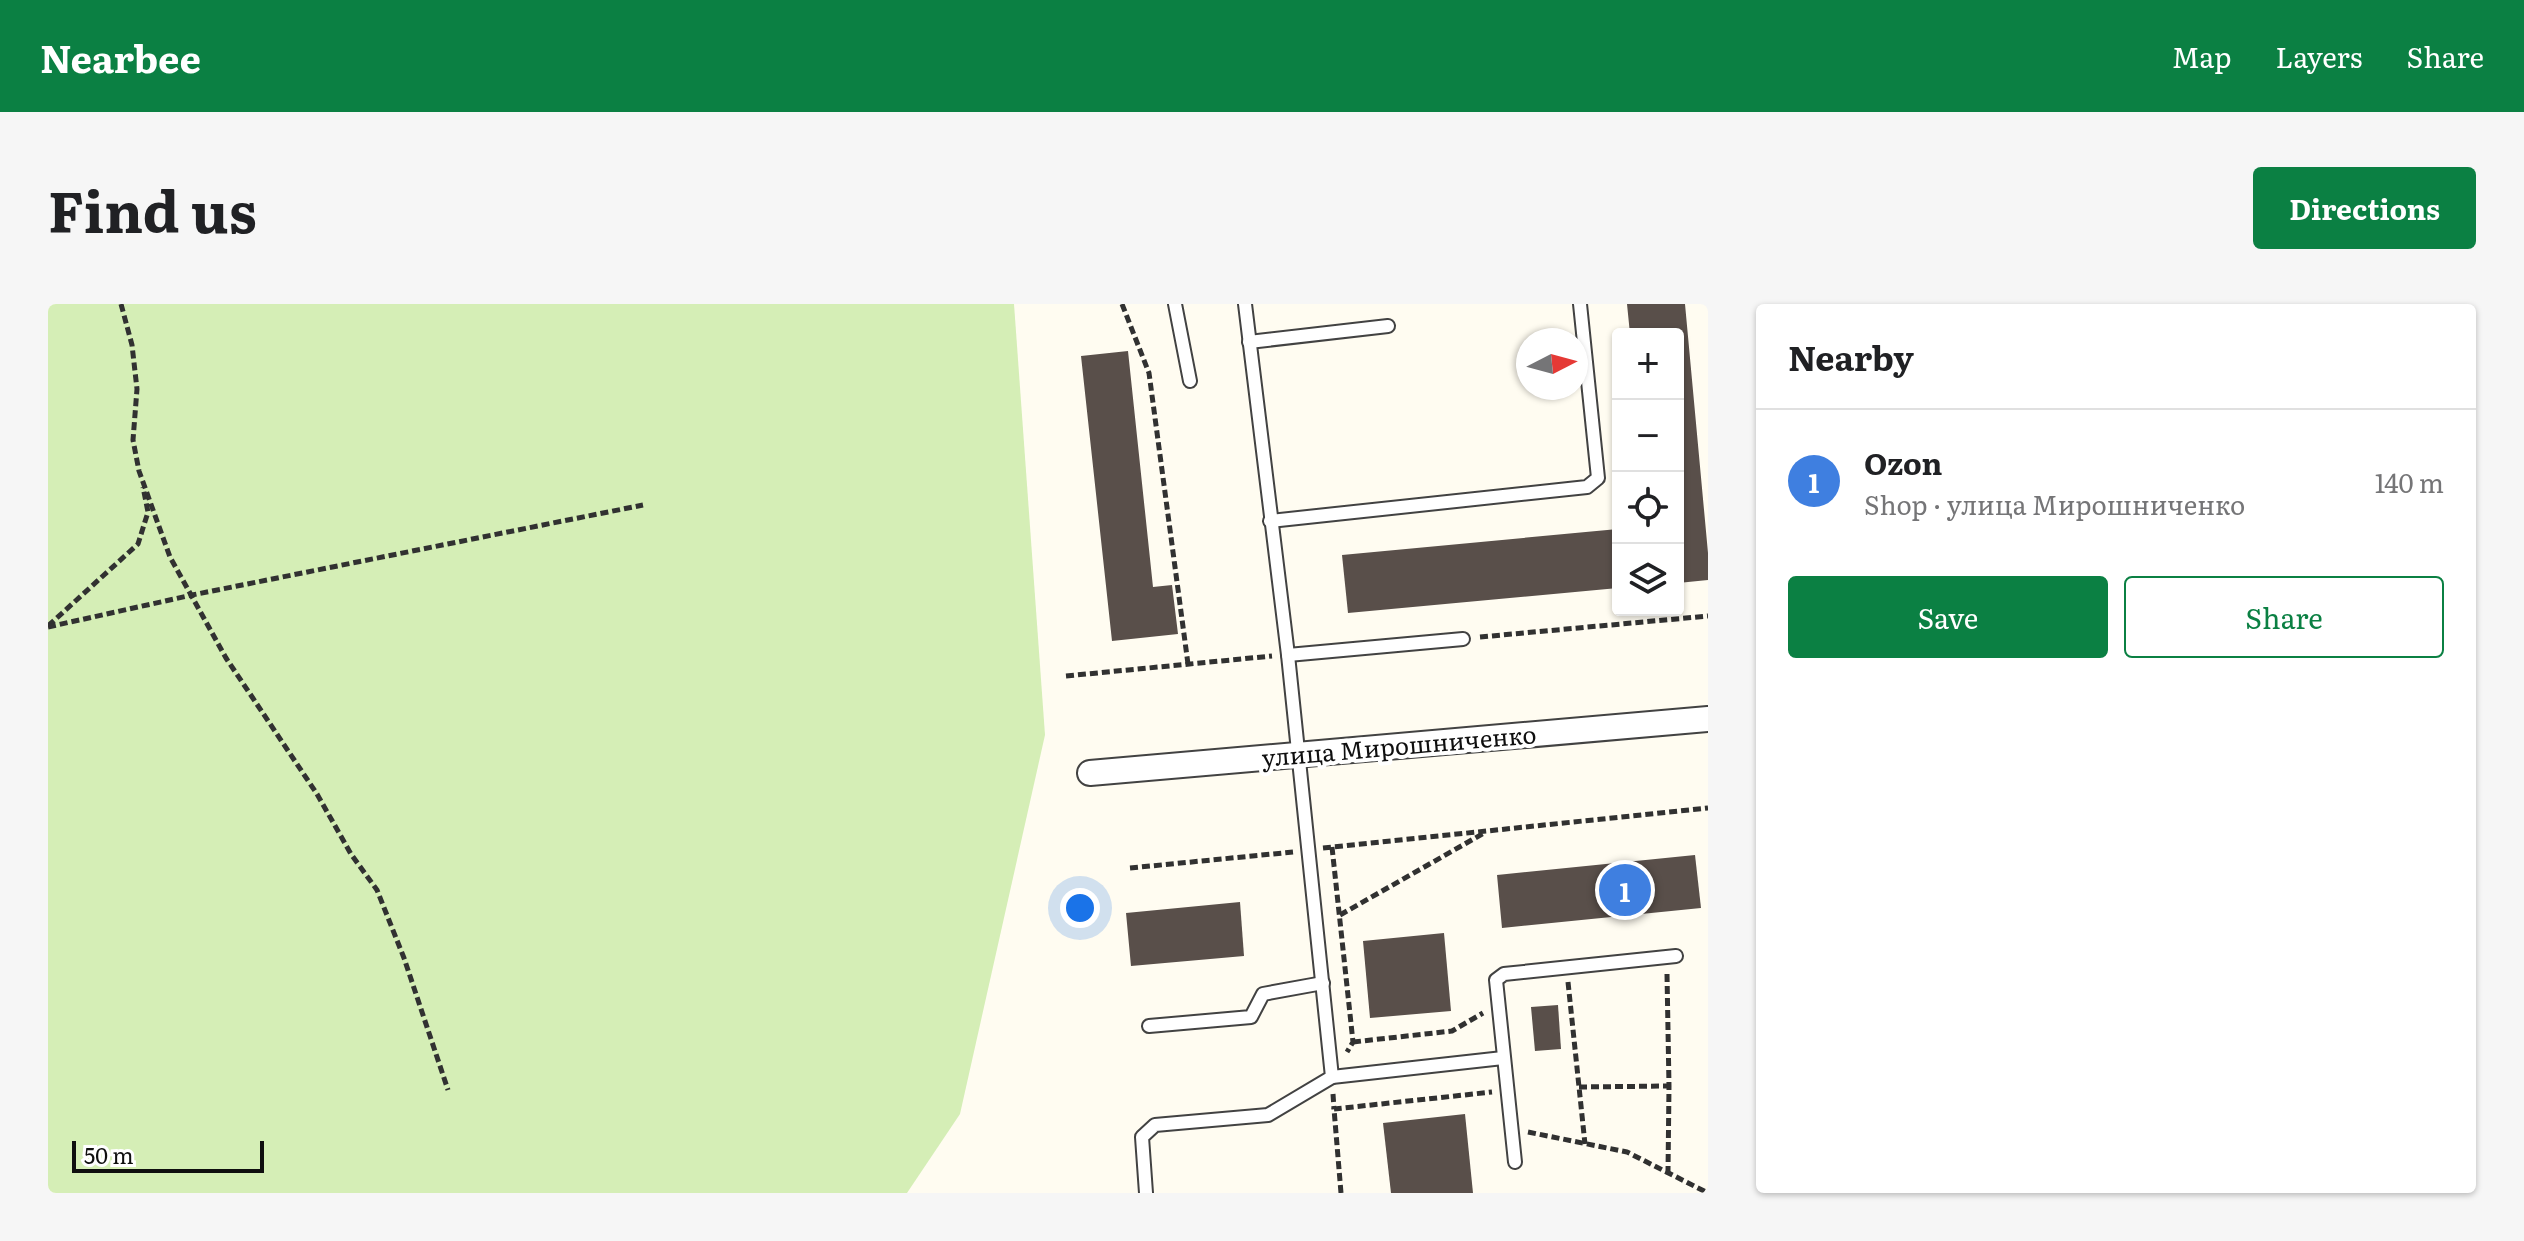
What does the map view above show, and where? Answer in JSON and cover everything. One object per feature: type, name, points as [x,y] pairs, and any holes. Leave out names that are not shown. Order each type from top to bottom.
[{"type":"street","name":"улица Мирошниченко","points":[[1090,773],[1708,719]]},
{"type":"lane","points":[[1175,304],[1190,381]]},
{"type":"lane","points":[[1245,304],[1288,655],[1332,1077]]},
{"type":"lane","points":[[1270,521],[1587,487],[1598,478],[1580,304]]},
{"type":"lane","points":[[1249,342],[1388,326]]},
{"type":"lane","points":[[1288,655],[1463,639]]},
{"type":"lane","points":[[1515,1162],[1496,980],[1504,974],[1670,957]]},
{"type":"lane","points":[[1149,1026],[1251,1017],[1263,994],[1323,983]]},
{"type":"lane","points":[[1146,1193],[1142,1137],[1155,1125],[1268,1115],[1332,1077],[1503,1058]]},
{"type":"path","points":[[48,627],[138,544],[148,512],[133,440],[137,389],[132,345],[121,304]]},
{"type":"path","points":[[1122,304],[1149,373],[1188,664]]},
{"type":"path","points":[[139,471],[170,557],[185,588],[192,595],[226,658],[377,890],[404,958],[448,1090]]},
{"type":"path","points":[[48,627],[192,595],[643,505]]},
{"type":"path","points":[[1463,639],[1708,616]]},
{"type":"path","points":[[1066,676],[1288,655]]},
{"type":"path","points":[[1130,868],[1708,808]]},
{"type":"path","points":[[1340,915],[1488,830]]},
{"type":"path","points":[[1668,1172],[1670,957]]},
{"type":"path","points":[[1567,968],[1585,1144]]},
{"type":"path","points":[[1353,1042],[1452,1031],[1498,1005]]},
{"type":"path","points":[[1579,1087],[1669,1086]]},
{"type":"path","points":[[1341,1193],[1334,1109],[1507,1091]]},
{"type":"path","points":[[1512,1129],[1627,1152],[1708,1193]]},
{"type":"green space","points":[[48,304],[1014,304],[1045,735],[960,1114],[907,1193],[48,1193]]},
{"type":"building","points":[[1627,304],[1685,304],[1708,580],[1684,582],[1684,328],[1629,328]]},
{"type":"building","points":[[1128,351],[1153,587],[1172,585],[1178,634],[1112,641],[1081,356]]},
{"type":"building","points":[[1612,530],[1612,589],[1348,613],[1342,555]]},
{"type":"building","points":[[1695,855],[1701,908],[1502,928],[1497,875]]},
{"type":"building","points":[[1240,902],[1244,956],[1131,966],[1126,913]]},
{"type":"building","points":[[1444,933],[1451,1011],[1370,1018],[1363,941]]},
{"type":"building","points":[[1558,1005],[1561,1049],[1535,1051],[1531,1007]]},
{"type":"building","points":[[1465,1114],[1473,1193],[1391,1193],[1383,1123]]},
{"type":"place","name":"Ozon","points":[[1625,890]]}]
